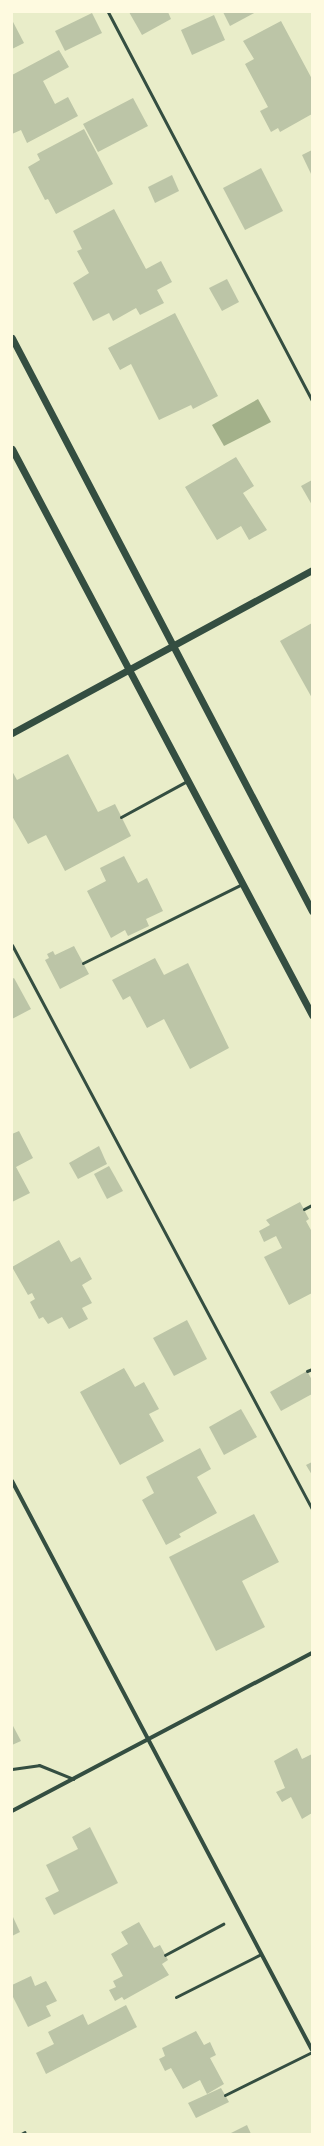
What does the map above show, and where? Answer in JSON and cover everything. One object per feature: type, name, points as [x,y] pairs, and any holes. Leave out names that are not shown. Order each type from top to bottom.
[{"type":"street","points":[[12,338],[312,910]]},
{"type":"street","points":[[12,450],[312,1015]]},
{"type":"street","points":[[12,733],[174,647],[312,570]]},
{"type":"street","points":[[12,1480],[312,2051]]},
{"type":"street","points":[[12,1811],[312,1653]]},
{"type":"lane","points":[[108,12],[312,400]]},
{"type":"lane","points":[[121,817],[188,781]]},
{"type":"lane","points":[[83,963],[242,884]]},
{"type":"lane","points":[[12,945],[312,1509]]},
{"type":"lane","points":[[304,1209],[312,1205]]},
{"type":"lane","points":[[307,1371],[312,1369]]},
{"type":"lane","points":[[12,1769],[39,1765],[73,1779]]},
{"type":"lane","points":[[176,1997],[262,1954]]},
{"type":"lane","points":[[225,2095],[312,2051]]},
{"type":"lane","points":[[21,2134],[25,2132]]},
{"type":"path","points":[[165,1955],[241,1914]]},
{"type":"shaded area","points":[[258,399],[271,422],[224,446],[212,425]]},
{"type":"building","points":[[129,12],[168,12],[171,19],[142,35]]},
{"type":"building","points":[[223,12],[256,12],[230,26]]},
{"type":"building","points":[[92,13],[102,33],[65,51],[55,31]]},
{"type":"building","points":[[214,15],[225,40],[192,55],[181,30]]},
{"type":"building","points":[[12,20],[24,43],[12,49]]},
{"type":"building","points":[[281,21],[312,79],[312,114],[280,132],[278,128],[271,132],[260,111],[268,107],[245,64],[254,59],[243,41]]},
{"type":"building","points":[[59,50],[69,67],[43,81],[55,104],[68,97],[78,116],[27,143],[21,130],[12,134],[12,75]]},
{"type":"building","points":[[133,98],[148,126],[98,152],[83,124]]},
{"type":"building","points":[[84,129],[113,184],[56,214],[48,199],[45,200],[28,167],[40,160],[37,154]]},
{"type":"building","points":[[312,150],[312,176],[302,155]]},
{"type":"building","points":[[261,168],[283,211],[245,230],[223,188]]},
{"type":"building","points":[[172,175],[179,191],[155,203],[148,187]]},
{"type":"building","points":[[114,209],[146,269],[161,261],[172,282],[157,290],[164,303],[140,315],[136,308],[113,321],[109,313],[93,321],[73,283],[89,273],[77,251],[82,249],[73,231]]},
{"type":"building","points":[[227,279],[239,302],[222,311],[209,288]]},
{"type":"building","points":[[175,313],[218,396],[193,409],[191,405],[159,420],[131,364],[120,370],[108,348]]},
{"type":"building","points":[[236,457],[254,486],[243,493],[267,530],[249,540],[241,526],[217,540],[185,487]]},
{"type":"building","points":[[312,480],[312,505],[301,486]]},
{"type":"building","points":[[312,623],[312,698],[280,641]]},
{"type":"building","points":[[68,754],[98,812],[115,804],[131,836],[65,871],[46,835],[28,844],[12,816],[12,771],[17,780]]},
{"type":"building","points":[[124,856],[138,883],[147,878],[163,911],[146,919],[149,926],[128,936],[125,930],[111,938],[87,891],[106,881],[100,868]]},
{"type":"building","points":[[74,946],[89,974],[60,989],[45,960],[49,958],[47,954],[53,951],[55,955]]},
{"type":"building","points":[[155,958],[164,975],[188,963],[229,1048],[190,1069],[164,1019],[147,1028],[130,996],[123,1000],[112,980]]},
{"type":"building","points":[[14,978],[31,1009],[12,1019],[12,979]]},
{"type":"building","points":[[19,1131],[33,1158],[16,1167],[30,1193],[12,1202],[12,1134]]},
{"type":"building","points":[[99,1146],[107,1164],[78,1179],[69,1163]]},
{"type":"building","points":[[109,1166],[123,1191],[107,1199],[94,1174]]},
{"type":"building","points":[[300,1202],[309,1219],[306,1221],[312,1232],[312,1293],[289,1305],[264,1257],[282,1248],[276,1236],[264,1242],[259,1231],[270,1225],[266,1220]]},
{"type":"building","points":[[59,1240],[71,1262],[80,1257],[92,1279],[82,1285],[92,1303],[82,1308],[88,1319],[69,1329],[62,1317],[48,1324],[43,1317],[39,1319],[30,1302],[35,1299],[32,1293],[28,1295],[12,1267]]},
{"type":"building","points":[[187,1320],[207,1359],[174,1376],[153,1338]]},
{"type":"building","points":[[124,1368],[135,1387],[144,1382],[159,1409],[149,1414],[164,1441],[120,1465],[80,1392]]},
{"type":"building","points":[[307,1371],[312,1380],[312,1394],[281,1411],[270,1392]]},
{"type":"building","points":[[241,1409],[257,1437],[224,1455],[209,1427]]},
{"type":"building","points":[[200,1448],[211,1469],[197,1477],[217,1513],[179,1534],[181,1537],[166,1545],[142,1500],[154,1493],[146,1477]]},
{"type":"building","points":[[312,1462],[312,1475],[306,1465]]},
{"type":"building","points":[[254,1514],[279,1562],[242,1581],[265,1627],[216,1651],[169,1557]]},
{"type":"building","points":[[12,1724],[21,1741],[12,1745]]},
{"type":"building","points":[[297,1748],[302,1759],[312,1754],[312,1813],[302,1819],[291,1797],[282,1802],[276,1792],[285,1788],[274,1761]]},
{"type":"building","points":[[90,1827],[118,1883],[54,1915],[45,1898],[59,1891],[46,1865],[78,1849],[72,1837]]},
{"type":"building","points":[[12,1915],[20,1932],[12,1936]]},
{"type":"building","points":[[139,1922],[154,1948],[160,1945],[168,1960],[162,1964],[169,1975],[124,2000],[122,1997],[115,2001],[109,1990],[116,1987],[113,1981],[123,1976],[111,1954],[128,1944],[121,1932]]},
{"type":"building","points":[[31,1976],[35,1986],[46,1981],[57,2001],[46,2006],[51,2016],[28,2027],[12,1995],[12,1985]]},
{"type":"building","points":[[126,2005],[137,2027],[46,2074],[36,2053],[54,2044],[48,2032],[83,2014],[88,2025]]},
{"type":"building","points":[[196,2031],[204,2045],[210,2042],[216,2055],[210,2058],[224,2084],[207,2094],[200,2080],[183,2089],[171,2068],[165,2071],[159,2059],[165,2056],[162,2048]]},
{"type":"building","points":[[221,2088],[229,2102],[196,2118],[188,2103]]},
{"type":"building","points":[[247,2125],[251,2134],[229,2134]]}]
